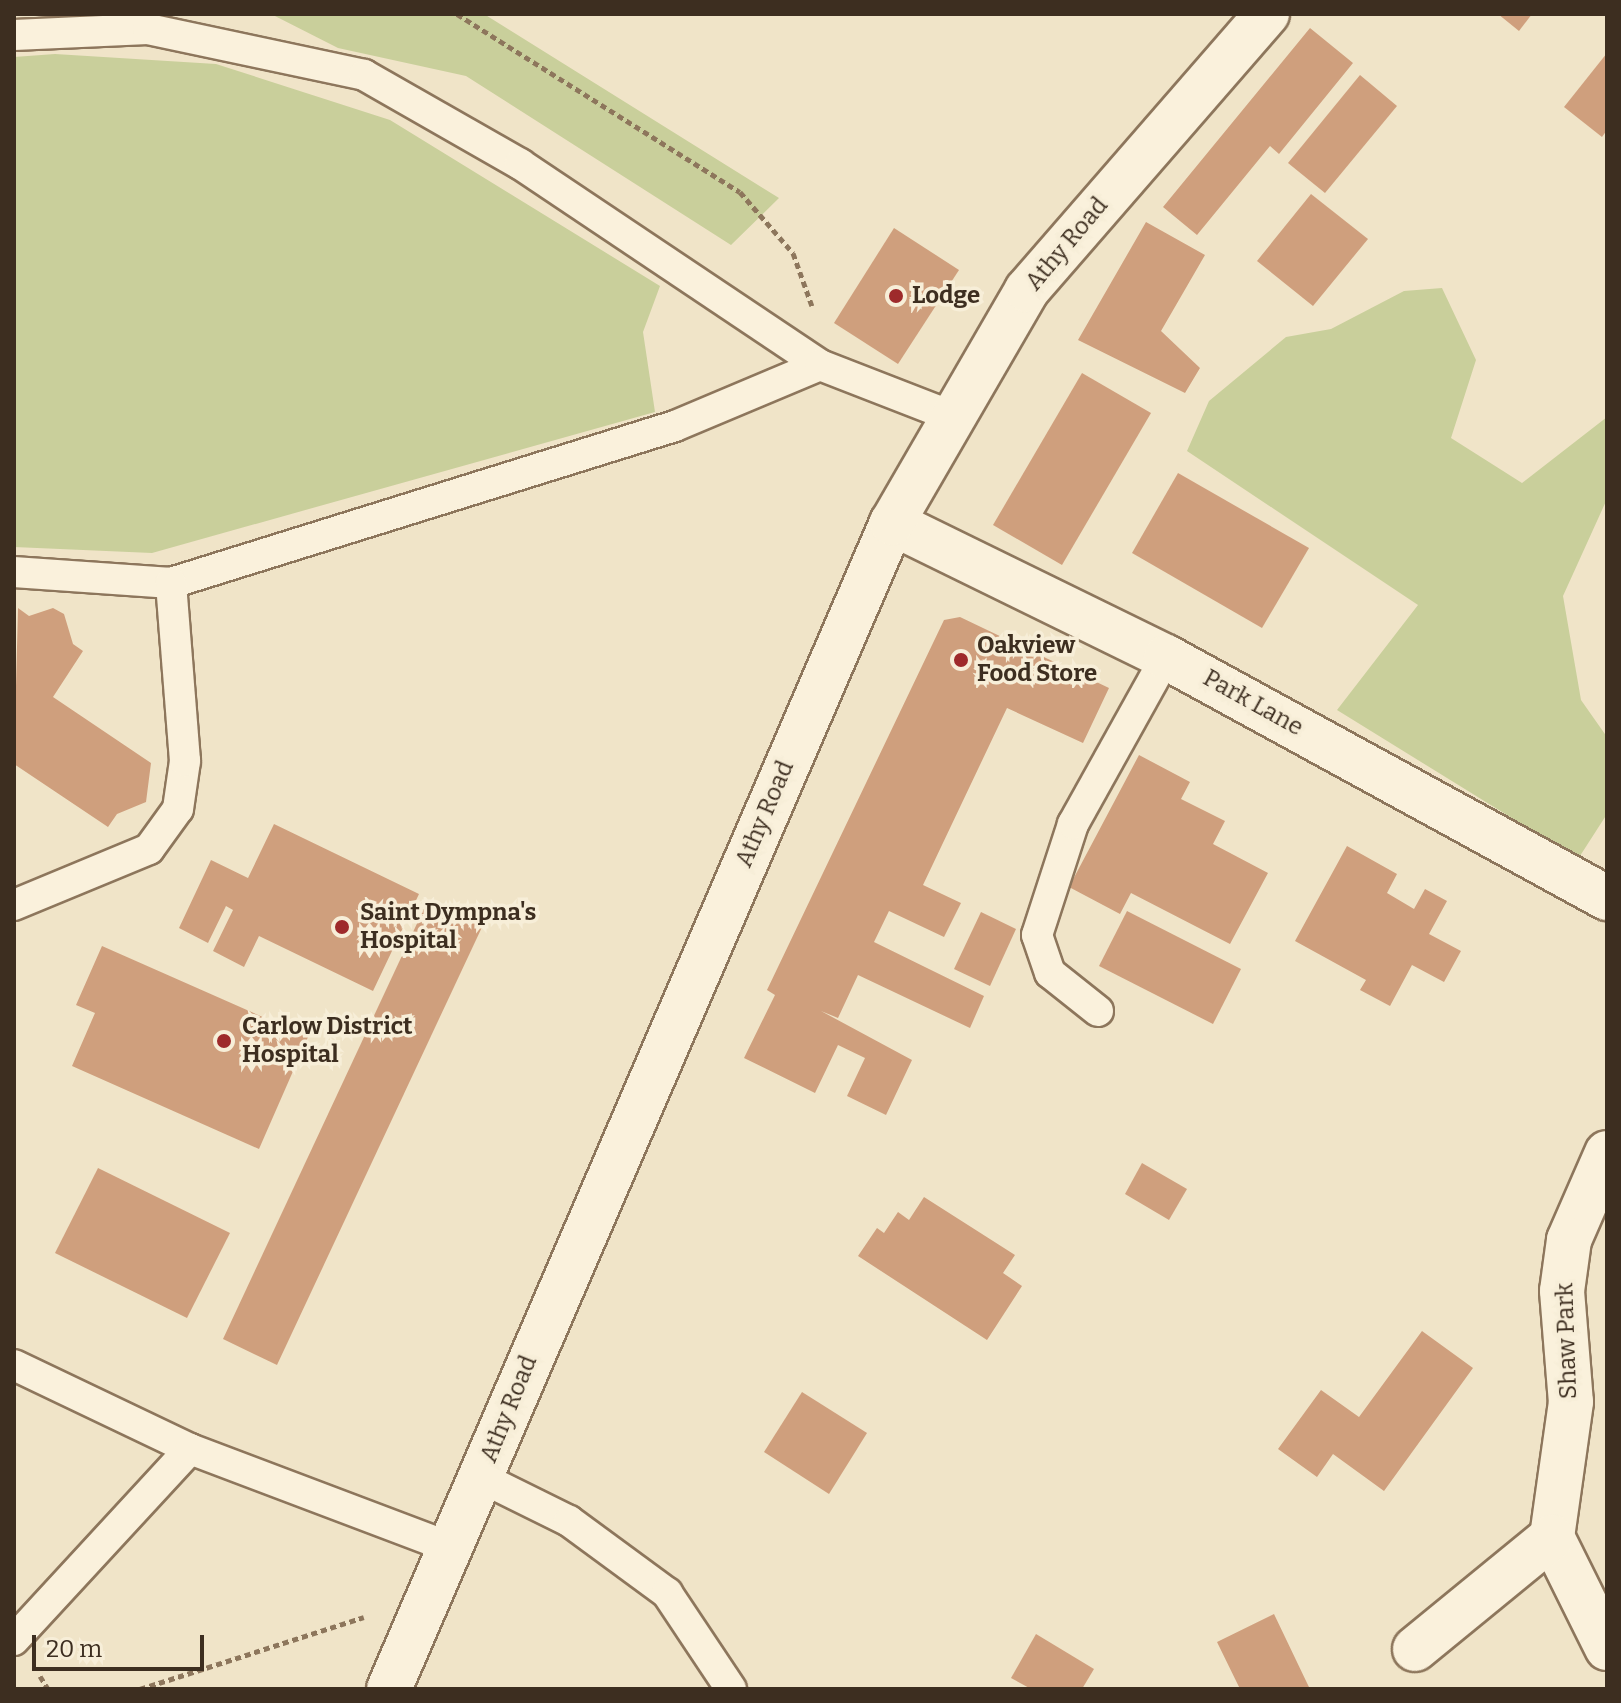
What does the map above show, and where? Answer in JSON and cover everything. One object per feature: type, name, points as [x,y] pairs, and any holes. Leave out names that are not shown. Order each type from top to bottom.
[{"type":"main road","name":"Athy Road","points":[[389,1689],[454,1549],[892,523],[949,415],[1027,290],[1267,14]]},
{"type":"main road","name":"Park Lane","points":[[892,523],[1166,657],[1607,898]]},
{"type":"main road","name":"Shaw Park","points":[[1552,1537],[1571,1402],[1562,1291],[1569,1240],[1607,1153]]},
{"type":"main road","points":[[1415,1649],[1552,1537],[1607,1648]]},
{"type":"lane","points":[[14,35],[148,29],[364,75],[520,164],[813,361],[949,415]]},
{"type":"lane","points":[[14,572],[171,583],[675,426],[813,361]]},
{"type":"lane","points":[[14,905],[149,849],[178,809],[185,761],[171,583]]},
{"type":"lane","points":[[1098,1011],[1050,973],[1037,935],[1073,824],[1166,657]]},
{"type":"lane","points":[[14,1365],[190,1449],[454,1549]]},
{"type":"lane","points":[[14,1640],[190,1449]]},
{"type":"lane","points":[[482,1478],[569,1521],[667,1593],[731,1689]]},
{"type":"path","points":[[457,14],[740,192],[793,253],[812,304],[813,361]]},
{"type":"path","points":[[140,1689],[363,1616],[413,1637]]},
{"type":"green space","points":[[271,14],[484,14],[779,198],[731,245],[466,76],[338,48]]},
{"type":"green space","points":[[55,54],[216,64],[390,120],[660,286],[643,332],[655,412],[152,553],[14,547],[14,57]]},
{"type":"green space","points":[[1442,288],[1476,360],[1451,438],[1522,483],[1607,417],[1607,499],[1563,596],[1581,700],[1607,737],[1607,814],[1578,859],[1337,710],[1418,605],[1187,451],[1209,401],[1286,337],[1331,329],[1404,291]]},
{"type":"building","points":[[1498,14],[1532,14],[1519,31]]},
{"type":"building","points":[[1310,28],[1353,63],[1279,154],[1270,146],[1197,235],[1163,207]]},
{"type":"building","points":[[1607,53],[1607,130],[1602,137],[1564,107]]},
{"type":"building","points":[[1360,75],[1397,106],[1325,193],[1288,163]]},
{"type":"building","points":[[1311,194],[1368,239],[1313,306],[1257,261]]},
{"type":"building","points":[[1146,222],[1205,255],[1161,331],[1200,368],[1185,393],[1078,340]]},
{"type":"building","name":"Lodge","points":[[894,228],[959,270],[898,364],[834,323]]},
{"type":"building","points":[[1082,373],[1151,413],[1062,565],[993,525]]},
{"type":"building","points":[[1178,473],[1309,548],[1262,628],[1132,553]]},
{"type":"building","points":[[18,608],[29,616],[53,608],[64,614],[73,644],[83,651],[53,697],[151,763],[146,802],[117,814],[108,827],[14,764]]},
{"type":"building","points":[[960,617],[1109,688],[1083,743],[1007,708],[923,885],[961,903],[944,937],[889,911],[874,942],[984,996],[970,1028],[858,975],[838,1018],[821,1011],[912,1060],[886,1115],[847,1096],[865,1058],[838,1045],[815,1093],[744,1058],[775,995],[767,990],[944,620]]},
{"type":"building","points":[[1139,755],[1190,782],[1181,799],[1225,821],[1213,844],[1268,873],[1230,944],[1131,893],[1120,914],[1069,887]]},
{"type":"building","points":[[274,824],[419,894],[373,991],[259,936],[244,967],[213,951],[233,910],[226,906],[208,943],[179,928],[211,860],[248,878]]},
{"type":"building","points":[[1347,846],[1397,874],[1387,893],[1414,909],[1425,889],[1447,901],[1429,934],[1461,951],[1444,982],[1412,965],[1390,1006],[1360,990],[1366,980],[1295,941]]},
{"type":"building","points":[[428,900],[483,925],[277,1365],[223,1339]]},
{"type":"building","points":[[1127,911],[1241,969],[1213,1024],[1099,966]]},
{"type":"building","points":[[981,912],[1016,929],[990,986],[954,969]]},
{"type":"building","points":[[102,946],[308,1037],[259,1149],[72,1066],[95,1013],[76,1005]]},
{"type":"building","points":[[1142,1163],[1187,1189],[1169,1220],[1125,1194]]},
{"type":"building","points":[[98,1168],[230,1233],[187,1318],[55,1253]]},
{"type":"building","points":[[924,1197],[1015,1255],[1003,1273],[1022,1286],[987,1340],[858,1256],[877,1228],[884,1233],[898,1212],[909,1220]]},
{"type":"building","points":[[1422,1331],[1473,1368],[1384,1491],[1333,1454],[1317,1477],[1278,1449],[1321,1390],[1359,1417]]},
{"type":"building","points":[[802,1392],[867,1433],[829,1494],[764,1452]]},
{"type":"building","points":[[1274,1614],[1310,1689],[1240,1689],[1217,1642]]},
{"type":"building","points":[[1036,1634],[1094,1669],[1082,1689],[1031,1689],[1011,1678]]},
{"type":"place","name":"Lodge","points":[[896,296]]},
{"type":"place","name":"Oakview Food Store","points":[[961,660]]},
{"type":"place","name":"Saint Dympna's Hospital","points":[[342,927]]},
{"type":"place","name":"Carlow District Hospital","points":[[224,1041]]}]
